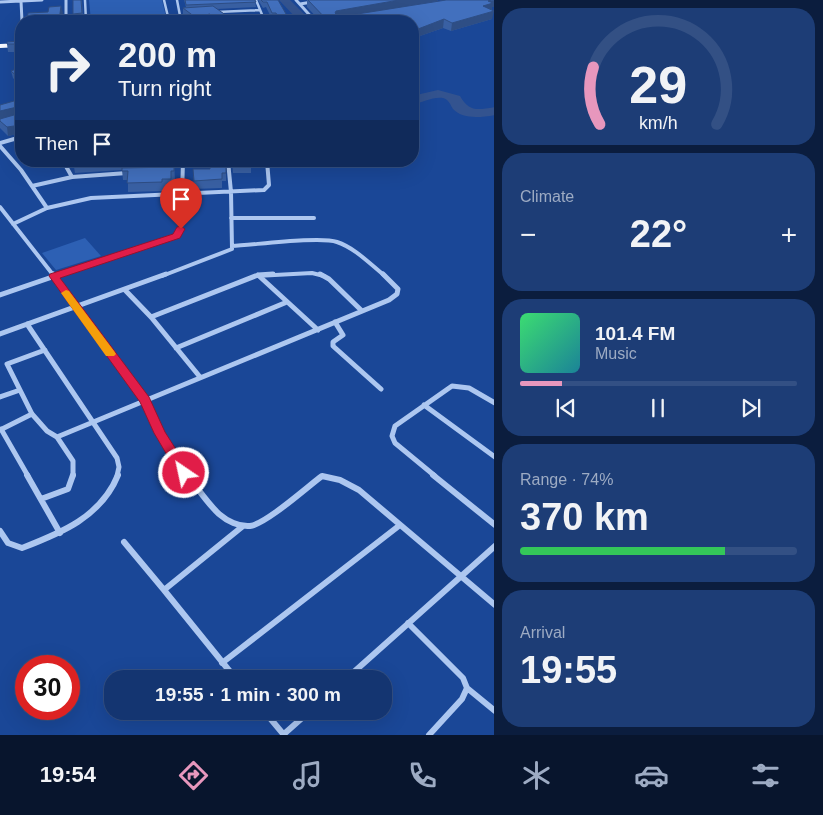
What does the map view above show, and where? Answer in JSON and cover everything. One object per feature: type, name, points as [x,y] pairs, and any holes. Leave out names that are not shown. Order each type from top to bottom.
[{"type":"main road","points":[[0,46],[15,45]]},
{"type":"street","points":[[0,2],[42,0]]},
{"type":"street","points":[[66,0],[66,15]]},
{"type":"street","points":[[296,0],[310,15]]},
{"type":"street","points":[[21,1],[23,15]]},
{"type":"street","points":[[300,4],[318,2]]},
{"type":"street","points":[[15,139],[0,145],[15,164]]},
{"type":"street","points":[[17,167],[47,208]]},
{"type":"street","points":[[67,167],[72,176]]},
{"type":"street","points":[[133,167],[133,172]]},
{"type":"street","points":[[1,293],[176,236],[181,229],[182,167]]},
{"type":"street","points":[[0,334],[228,252],[232,249],[229,167]]},
{"type":"street","points":[[13,224],[47,208],[91,198],[258,191],[269,185],[268,167]]},
{"type":"street","points":[[32,186],[72,176],[143,172]]},
{"type":"street","points":[[172,172],[182,172]]},
{"type":"street","points":[[0,207],[54,276],[145,400],[175,460],[194,486],[218,513],[229,521],[243,526],[252,526],[277,510],[322,476],[340,480],[349,484],[400,525],[494,605]]},
{"type":"street","points":[[231,218],[314,218]]},
{"type":"street","points":[[58,437],[94,424],[145,400],[318,330],[397,294],[398,289],[391,281],[343,244],[321,240],[232,246]]},
{"type":"street","points":[[151,317],[258,275],[284,273],[323,276],[330,279],[362,311]]},
{"type":"street","points":[[258,275],[318,330]]},
{"type":"street","points":[[125,290],[151,317],[200,378]]},
{"type":"street","points":[[176,348],[287,302]]},
{"type":"street","points":[[335,322],[343,335],[333,342],[333,346],[381,388]]},
{"type":"street","points":[[0,531],[8,545],[15,548],[22,548],[60,533],[92,514],[118,476],[120,468],[117,458],[27,324]]},
{"type":"street","points":[[0,367],[45,350]]},
{"type":"street","points":[[7,364],[32,414],[46,431],[58,437],[73,461],[74,480],[68,489],[41,500]]},
{"type":"street","points":[[494,403],[471,388],[462,385],[452,386],[395,426],[391,432],[392,440],[494,525]]},
{"type":"street","points":[[0,398],[20,390]]},
{"type":"street","points":[[424,405],[494,457]]},
{"type":"street","points":[[32,414],[1,430],[60,533]]},
{"type":"street","points":[[222,663],[400,525]]},
{"type":"street","points":[[164,590],[243,526]]},
{"type":"street","points":[[124,542],[228,670]]},
{"type":"street","points":[[356,670],[494,546]]},
{"type":"street","points":[[408,623],[463,678],[467,688],[494,712]]},
{"type":"street","points":[[430,735],[462,699],[467,688]]},
{"type":"street","points":[[272,720],[284,735],[300,720]]},
{"type":"lane","points":[[85,0],[86,15]]},
{"type":"lane","points":[[164,0],[168,15]]},
{"type":"lane","points":[[177,0],[180,14],[188,14]]},
{"type":"lane","points":[[256,0],[262,15]]},
{"type":"lane","points":[[211,13],[260,10]]},
{"type":"shaded area","points":[[89,0],[162,0],[166,15],[90,15]]},
{"type":"shaded area","points":[[85,238],[101,256],[56,270],[42,253]]},
{"type":"building","points":[[73,0],[81,0],[82,13],[73,14]]},
{"type":"building","points":[[185,0],[255,0],[256,2],[186,5]]},
{"type":"building","points":[[261,0],[278,0],[287,15],[272,13],[267,2]]},
{"type":"building","points":[[308,0],[399,0],[336,11],[337,15],[322,15]]},
{"type":"building","points":[[446,0],[491,0],[488,1],[493,3],[483,6],[494,11],[452,23],[444,19],[419,29],[419,15],[351,15]]},
{"type":"building","points":[[61,6],[60,15],[28,15],[28,13],[48,12],[49,7]]},
{"type":"building","points":[[213,6],[226,15],[192,15],[183,8]]},
{"type":"building","points":[[15,41],[15,44],[7,44],[7,42]]},
{"type":"building","points":[[15,101],[15,107],[0,111],[0,105]]},
{"type":"building","points":[[15,115],[15,126],[7,127],[0,119]]},
{"type":"building","points":[[174,167],[174,171],[171,171],[171,179],[162,179],[162,182],[127,183],[128,171],[122,171],[122,168]]},
{"type":"building","points":[[210,167],[226,167],[226,173],[222,173],[222,179],[194,181],[193,169],[210,169]]},
{"type":"waterway","points":[[284,0],[299,15]]},
{"type":"waterway","points":[[419,99],[443,94],[455,99],[457,105],[465,111],[477,113],[494,111]]},
{"type":"slow traffic","points":[[66,293],[110,354]]},
{"type":"route","points":[[181,229],[180,233],[168,240],[54,276],[145,400],[160,433],[184,473]]}]
